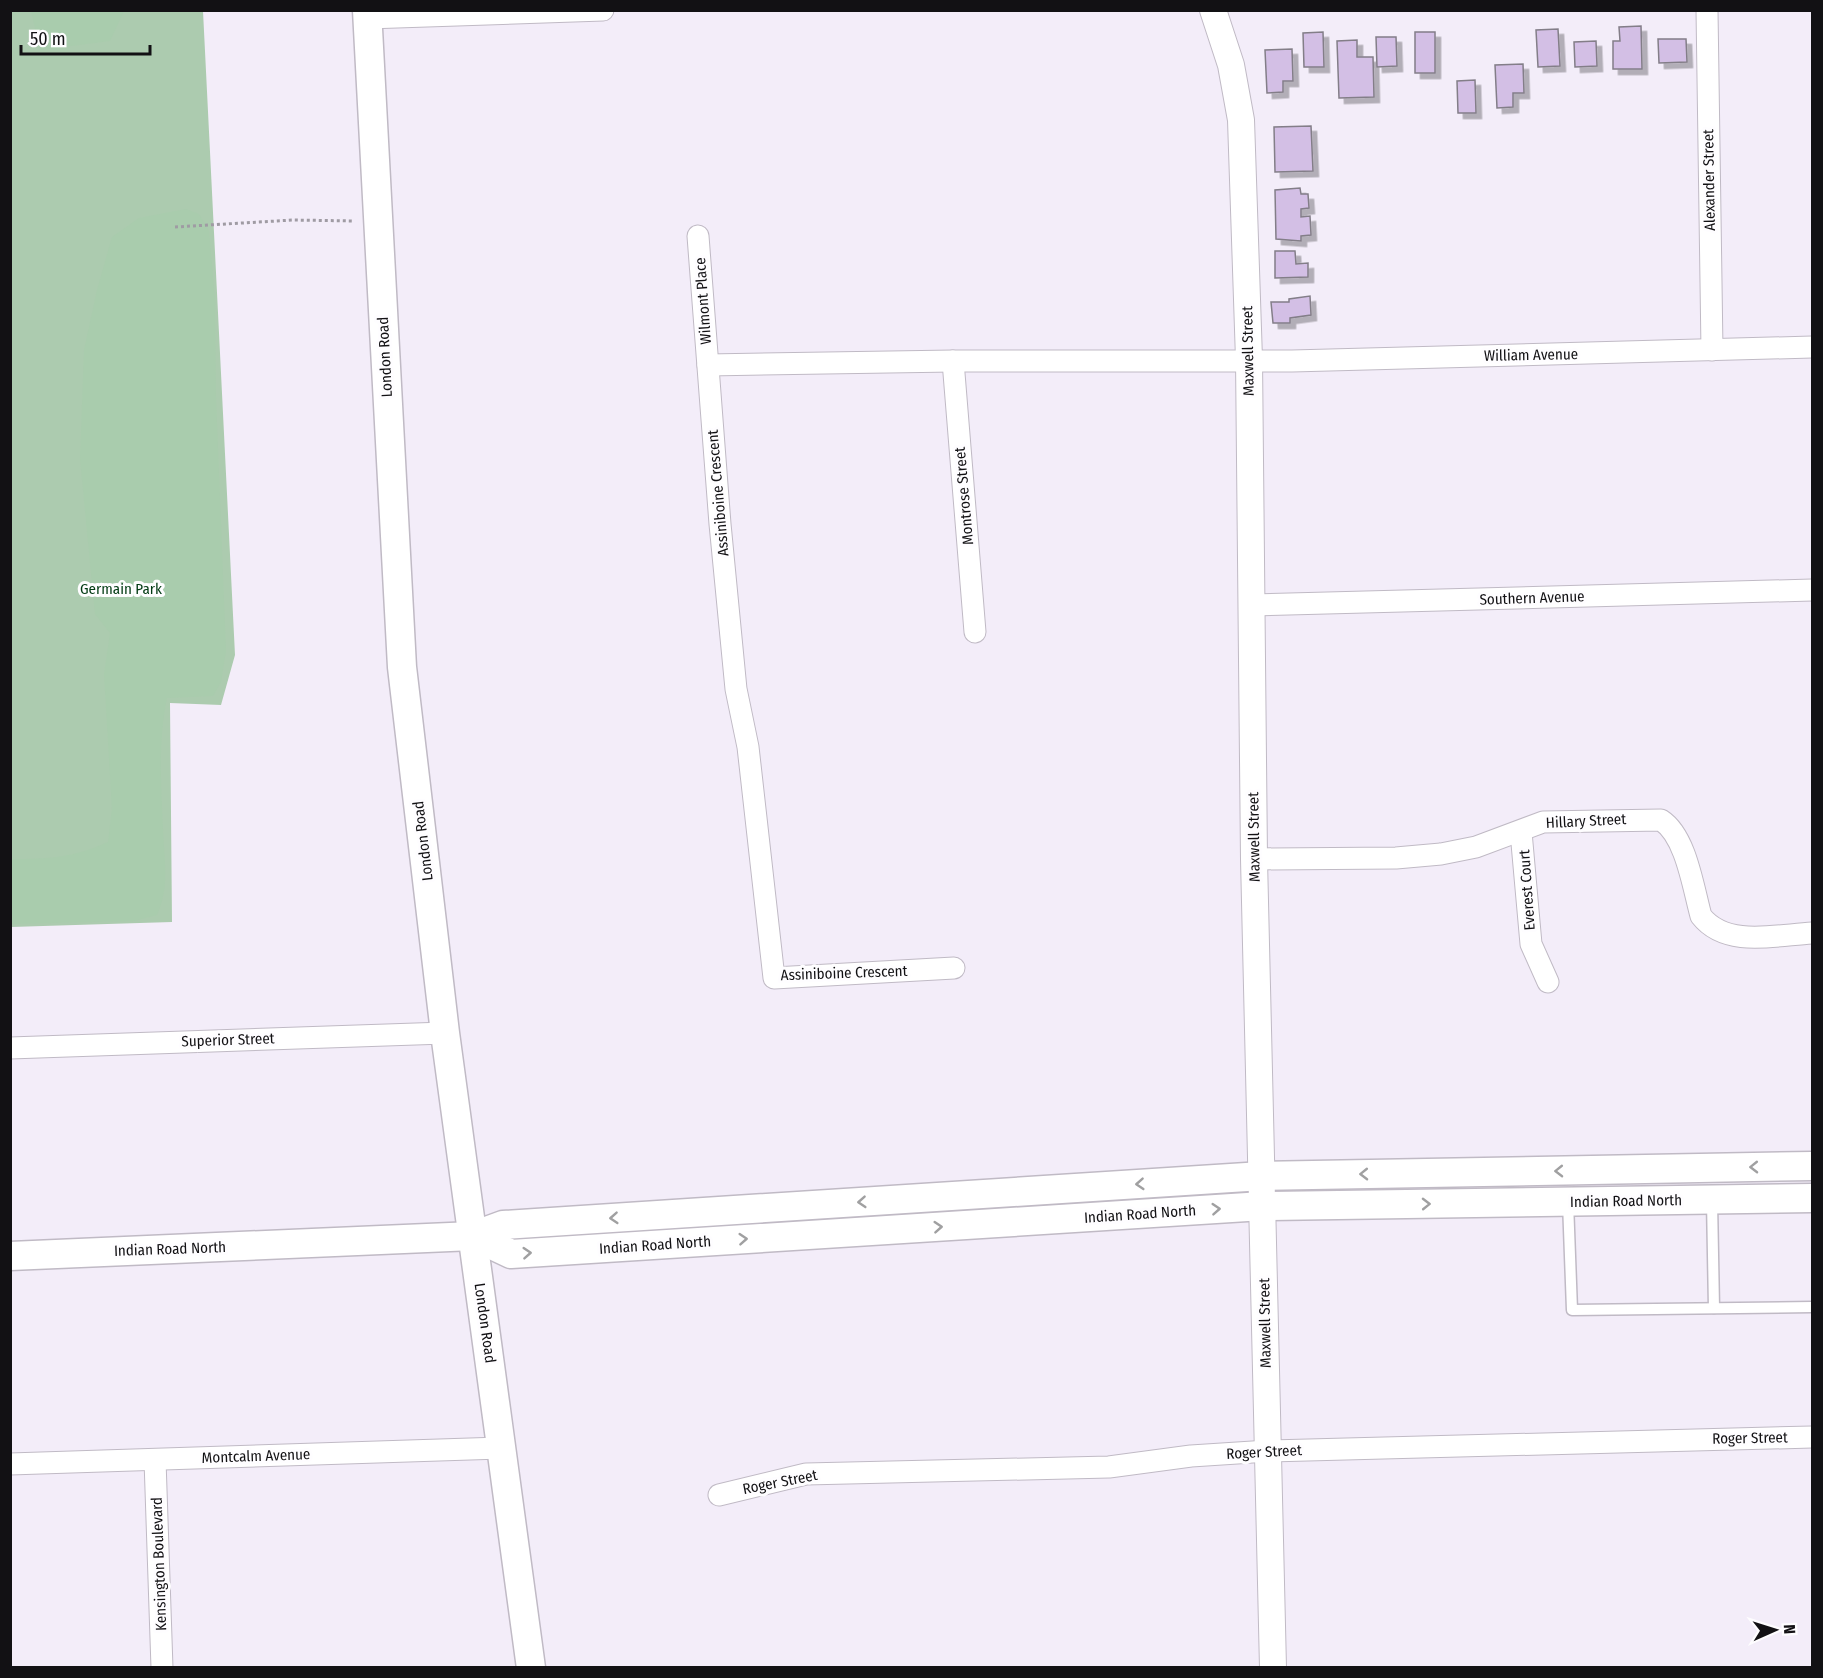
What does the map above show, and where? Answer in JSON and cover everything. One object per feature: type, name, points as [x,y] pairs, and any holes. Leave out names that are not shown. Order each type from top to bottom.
[{"type":"main road","name":"London Road","points":[[367,14],[402,667],[445,1033],[531,1668]]},
{"type":"main road","name":"Indian Road North","points":[[10,1256],[473,1236],[502,1225],[1262,1176],[1812,1166]]},
{"type":"main road","name":"Indian Road North","points":[[473,1236],[511,1254],[1263,1206],[1812,1198]]},
{"type":"street","points":[[367,14],[603,10]]},
{"type":"street","name":"Maxwell Street","points":[[1213,10],[1231,65],[1241,120],[1249,359],[1254,859],[1273,1668]]},
{"type":"street","name":"Alexander Street","points":[[1707,10],[1712,350]]},
{"type":"street","name":"Wilmont Place","points":[[698,236],[708,365]]},
{"type":"street","name":"William Avenue","points":[[1249,359],[1292,361],[1812,347]]},
{"type":"street","points":[[708,365],[1249,359]]},
{"type":"street","name":"Montrose Street","points":[[953,361],[975,632]]},
{"type":"street","name":"Assiniboine Crescent","points":[[708,365],[736,689],[748,747],[774,978],[954,968]]},
{"type":"street","name":"Southern Avenue","points":[[1252,605],[1812,590]]},
{"type":"street","name":"Hillary Street","points":[[1254,859],[1396,858],[1441,854],[1476,847],[1556,820],[1661,820],[1670,826],[1678,837],[1701,916],[1708,925],[1721,933],[1736,936],[1812,933]]},
{"type":"street","name":"Everest Court","points":[[1521,832],[1531,944],[1548,982]]},
{"type":"street","name":"Superior Street","points":[[10,1048],[445,1033]]},
{"type":"street","name":"Roger Street","points":[[719,1495],[806,1474],[1109,1467],[1191,1456],[1268,1450],[1812,1437]]},
{"type":"street","name":"Montcalm Avenue","points":[[10,1464],[501,1448]]},
{"type":"street","name":"Kensington Boulevard","points":[[155,1460],[162,1668]]},
{"type":"lane","points":[[1712,1199],[1714,1308]]},
{"type":"lane","points":[[1568,1202],[1572,1310],[1812,1307]]},
{"type":"path","points":[[175,227],[293,220],[354,221]]},
{"type":"green space","points":[[31,10],[124,11],[110,41],[40,50]]},
{"type":"green space","name":"Germain Park","points":[[11,11],[203,11],[235,655],[221,705],[170,703],[172,922],[11,927]]},
{"type":"green space","points":[[186,209],[199,214],[209,231],[215,299],[216,397],[226,651],[221,682],[213,696],[167,698],[162,730],[161,763],[165,883],[157,915],[134,921],[11,924],[11,859],[60,856],[108,842],[112,809],[104,674],[110,633],[95,614],[80,459],[84,350],[97,290],[112,237],[139,218]]},
{"type":"building","points":[[1641,26],[1642,69],[1613,69],[1613,41],[1620,41],[1619,27]]},
{"type":"building","points":[[1558,29],[1560,66],[1538,67],[1536,30]]},
{"type":"building","points":[[1323,32],[1324,67],[1304,67],[1303,33]]},
{"type":"building","points":[[1415,32],[1435,32],[1435,73],[1415,73]]},
{"type":"building","points":[[1376,37],[1396,37],[1397,66],[1377,67]]},
{"type":"building","points":[[1658,39],[1686,39],[1687,62],[1659,63]]},
{"type":"building","points":[[1357,40],[1357,57],[1373,57],[1374,97],[1339,98],[1337,41]]},
{"type":"building","points":[[1596,41],[1597,66],[1575,67],[1574,42]]},
{"type":"building","points":[[1292,49],[1293,81],[1283,81],[1283,92],[1267,93],[1265,50]]},
{"type":"building","points":[[1523,64],[1524,93],[1513,93],[1513,107],[1497,108],[1495,65]]},
{"type":"building","points":[[1475,80],[1476,113],[1458,113],[1457,81]]},
{"type":"building","points":[[1311,126],[1313,171],[1275,172],[1274,127]]},
{"type":"building","points":[[1300,188],[1301,194],[1308,194],[1309,208],[1301,209],[1301,217],[1310,216],[1311,235],[1301,236],[1301,241],[1276,239],[1275,190]]},
{"type":"building","points":[[1275,251],[1295,251],[1296,264],[1308,263],[1308,277],[1275,278]]},
{"type":"building","points":[[1310,296],[1311,315],[1290,318],[1290,323],[1273,323],[1271,302],[1289,302],[1289,299]]}]
